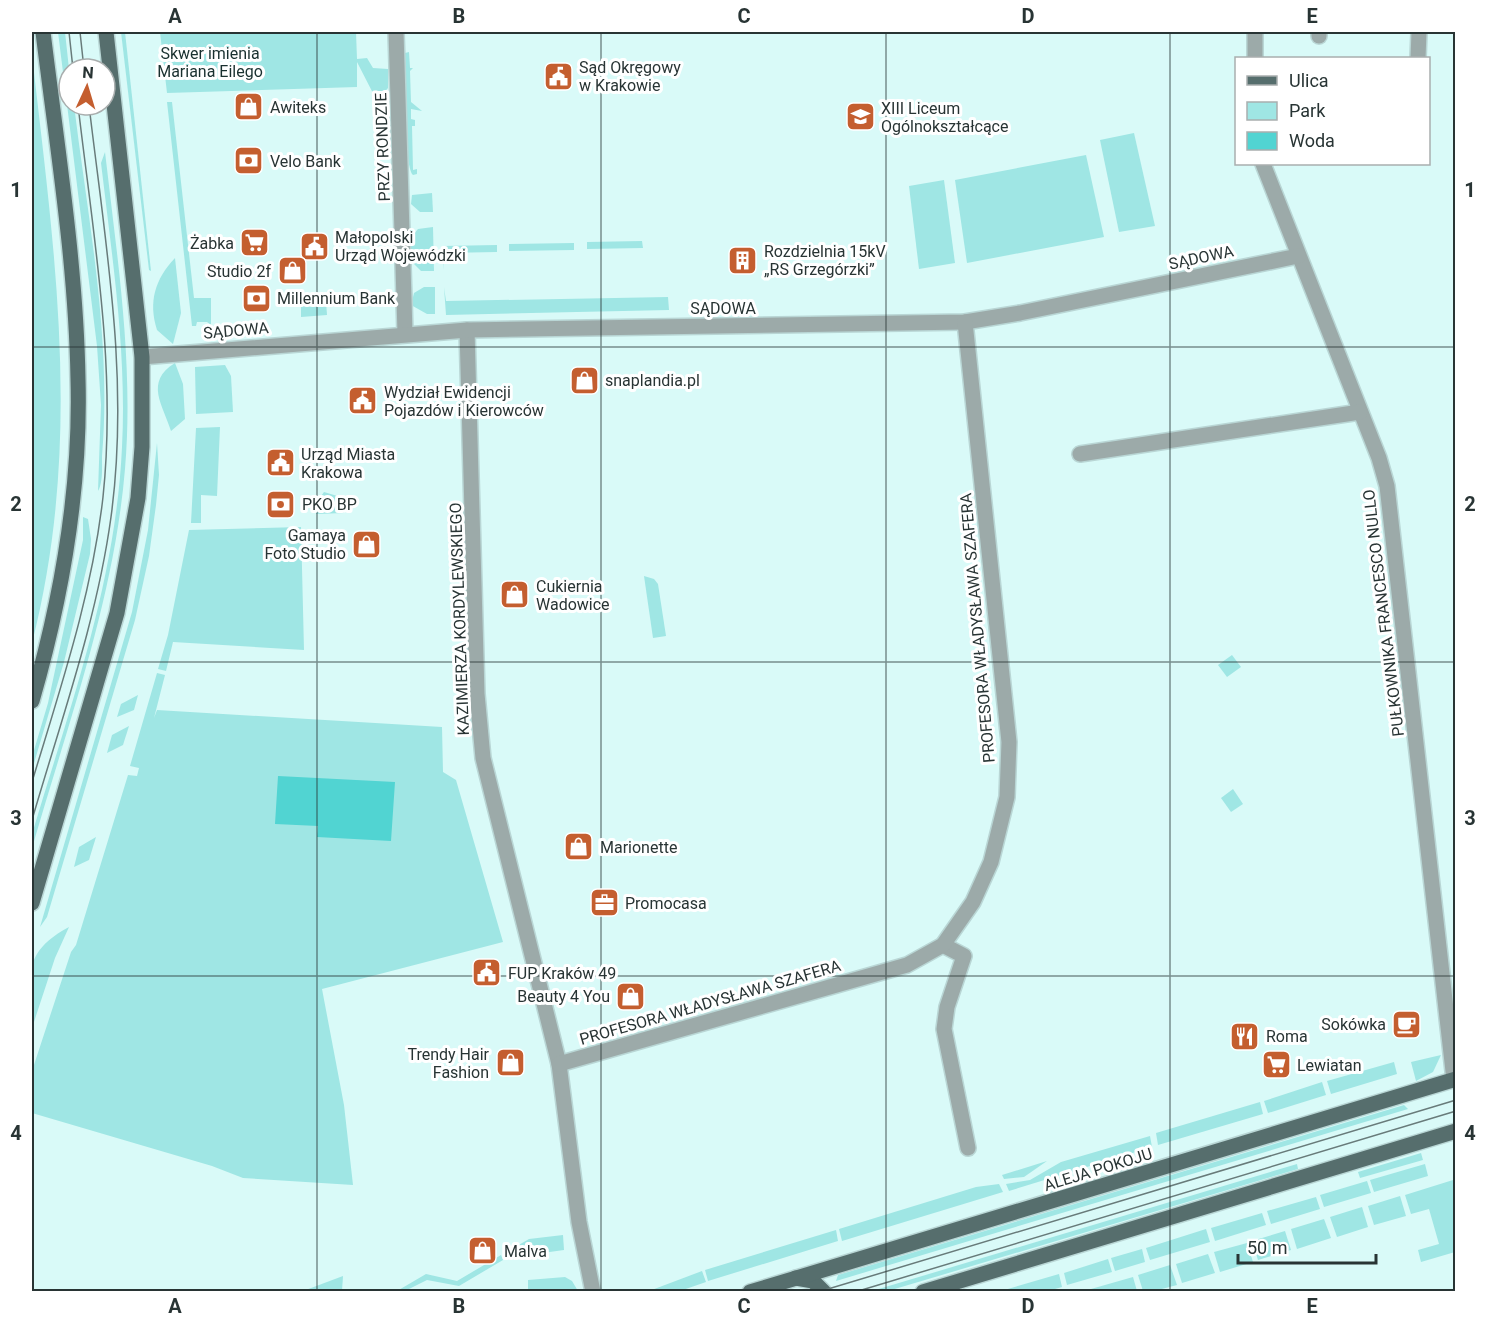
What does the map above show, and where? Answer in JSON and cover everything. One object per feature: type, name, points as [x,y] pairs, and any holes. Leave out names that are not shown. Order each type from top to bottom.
[{"type":"main road","points":[[32,700],[61,580],[76,456],[78,418],[73,291],[43,32]]},
{"type":"main road","points":[[32,903],[105,655],[127,570],[138,498],[142,447],[142,357],[106,32]]},
{"type":"main road","name":"ALEJA POKOJU","points":[[750,1292],[1455,1080]]},
{"type":"main road","points":[[923,1292],[1455,1131]]},
{"type":"main road","points":[[792,1279],[813,1281],[824,1292]]},
{"type":"street","name":"PRZY RONDZIE","points":[[396,32],[405,333]]},
{"type":"street","points":[[1255,32],[1255,57]]},
{"type":"street","points":[[1418,57],[1419,32]]},
{"type":"street","name":"PUŁKOWNIKA FRANCESCO NULLO","points":[[1263,165],[1379,458],[1387,486],[1455,1080]]},
{"type":"street","name":"SĄDOWA","points":[[142,357],[405,333],[467,330],[965,322],[1020,313],[1299,256]]},
{"type":"street","name":"PROFESORA WŁADYSŁAWA SZAFERA","points":[[559,1064],[907,965],[943,945],[972,902],[991,862],[1007,797],[1009,742],[965,322]]},
{"type":"street","name":"KAZIMIERZA KORDYLEWSKIEGO","points":[[467,330],[480,734],[483,758],[559,1064],[579,1222],[593,1292]]},
{"type":"street","points":[[1080,453],[1360,412]]},
{"type":"street","points":[[943,945],[964,956],[947,1007],[944,1029],[968,1148]]},
{"type":"green space","points":[[58,32],[65,32],[68,57],[61,57]]},
{"type":"green space","points":[[121,32],[125,32],[151,271],[149,270]]},
{"type":"green space","name":"Skwer imienia Mariana Eilego","points":[[160,32],[356,32],[357,59],[367,58],[373,68],[388,69],[388,88],[377,101],[357,62],[357,87],[167,93]]},
{"type":"green space","points":[[409,52],[410,68],[413,68],[410,71],[411,102],[422,111],[411,109],[411,119],[415,120],[415,126],[412,126],[413,170],[417,169],[417,174],[413,175],[408,154],[406,117],[405,53]]},
{"type":"green space","points":[[32,55],[56,277],[60,349],[60,422],[57,495],[48,569],[32,643]]},
{"type":"green space","points":[[167,102],[172,102],[194,298],[211,298],[211,325],[207,322],[197,322],[196,326],[192,326]]},
{"type":"green space","points":[[69,117],[76,117],[101,324],[104,412],[102,474],[98,491],[101,405],[97,346]]},
{"type":"green space","points":[[1134,133],[1155,226],[1119,232],[1100,140]]},
{"type":"green space","points":[[105,152],[126,350],[125,469],[111,566],[100,614],[32,848],[32,834],[76,691],[101,595],[118,497],[122,447],[122,376],[118,305],[101,163]]},
{"type":"green space","points":[[1086,155],[1104,237],[967,263],[955,180]]},
{"type":"green space","points":[[944,180],[955,263],[919,269],[909,186]]},
{"type":"green space","points":[[432,193],[433,212],[420,212],[411,204],[412,195]]},
{"type":"green space","points":[[433,227],[434,271],[421,271],[411,261],[411,237],[418,229]]},
{"type":"green space","points":[[642,241],[643,248],[587,249],[587,242]]},
{"type":"green space","points":[[574,243],[574,250],[509,251],[509,244]]},
{"type":"green space","points":[[497,245],[497,252],[444,253],[443,270],[443,246]]},
{"type":"green space","points":[[175,258],[181,313],[173,344],[157,330],[153,300],[162,274]]},
{"type":"green space","points":[[424,287],[435,287],[435,314],[427,314],[411,305],[414,293]]},
{"type":"green space","points":[[444,287],[446,301],[668,297],[669,310],[446,315]]},
{"type":"green space","points":[[326,301],[327,315],[301,317],[301,302]]},
{"type":"green space","points":[[175,363],[183,384],[185,419],[171,431],[158,394],[158,386],[160,378]]},
{"type":"green space","points":[[225,365],[231,376],[233,412],[196,414],[195,367]]},
{"type":"green space","points":[[220,427],[217,496],[201,495],[201,523],[191,523],[196,428]]},
{"type":"green space","points":[[157,443],[159,475],[156,505],[149,556],[135,620],[47,917],[40,927],[132,612],[148,530]]},
{"type":"green space","points":[[324,492],[344,498],[344,513],[316,514],[316,503]]},
{"type":"green space","points":[[83,517],[88,519],[91,539],[90,554],[64,662],[32,770],[32,757],[48,703],[83,540]]},
{"type":"green space","points":[[301,527],[304,650],[173,642],[166,671],[158,669],[168,635],[189,530]]},
{"type":"green space","points":[[644,576],[654,579],[658,584],[666,636],[653,638]]},
{"type":"green space","points":[[1232,655],[1241,667],[1227,677],[1218,665]]},
{"type":"green space","points":[[157,673],[165,675],[154,718],[157,710],[442,727],[443,772],[456,780],[503,942],[322,989],[344,1105],[353,1185],[243,1178],[212,1166],[32,1113],[32,1071],[71,952],[76,945],[128,775],[137,776],[139,768],[130,766]]},
{"type":"green space","points":[[138,695],[134,710],[117,717],[121,704]]},
{"type":"green space","points":[[129,726],[123,745],[107,753],[112,735]]},
{"type":"green space","points":[[1233,789],[1243,804],[1231,812],[1221,798]]},
{"type":"green space","points":[[96,837],[89,860],[74,867],[79,847]]},
{"type":"green space","points":[[69,927],[55,958],[32,1028],[30,981],[35,958],[42,947]]},
{"type":"green space","points":[[1441,1055],[1433,1072],[1416,1081],[1411,1062]]},
{"type":"green space","points":[[1394,1062],[1397,1074],[1331,1094],[1327,1081]]},
{"type":"green space","points":[[1322,1082],[1326,1095],[1268,1113],[1264,1101]]},
{"type":"green space","points":[[1260,1102],[1263,1114],[1158,1145],[1156,1133]]},
{"type":"green space","points":[[1404,1105],[1408,1109],[836,1281],[838,1275]]},
{"type":"green space","points":[[1150,1136],[1152,1147],[1009,1191],[1006,1184],[1030,1180],[1061,1162]]},
{"type":"green space","points":[[1421,1153],[1423,1160],[1360,1178],[1358,1172]]},
{"type":"green space","points":[[1047,1161],[1024,1177],[1004,1179],[1002,1175]]},
{"type":"green space","points":[[1297,1164],[1298,1169],[888,1291],[872,1291]]},
{"type":"green space","points":[[1425,1164],[1428,1176],[1374,1192],[1370,1180]]},
{"type":"green space","points":[[1453,1180],[1456,1183],[1455,1252],[1421,1262],[1418,1250],[1439,1244],[1429,1209],[1411,1214],[1405,1195]]},
{"type":"green space","points":[[1367,1181],[1371,1193],[1324,1207],[1320,1195]]},
{"type":"green space","points":[[999,1184],[1003,1192],[842,1241],[839,1229],[976,1187]]},
{"type":"green space","points":[[1400,1196],[1406,1216],[1374,1225],[1368,1206]]},
{"type":"green space","points":[[1316,1197],[1320,1209],[1271,1224],[1267,1211]]},
{"type":"green space","points":[[1362,1207],[1368,1227],[1337,1237],[1330,1217]]},
{"type":"green space","points":[[1262,1213],[1266,1225],[1215,1241],[1211,1228]]},
{"type":"green space","points":[[1324,1219],[1331,1238],[1297,1249],[1291,1229]]},
{"type":"green space","points":[[1206,1229],[1210,1242],[1150,1260],[1146,1248]]},
{"type":"green space","points":[[836,1230],[838,1241],[708,1281],[705,1270]]},
{"type":"green space","points":[[1285,1231],[1291,1250],[1258,1260],[1252,1241]]},
{"type":"green space","points":[[563,1235],[564,1250],[507,1258],[505,1253],[529,1239]]},
{"type":"green space","points":[[1247,1243],[1253,1262],[1220,1272],[1214,1252]]},
{"type":"green space","points":[[1142,1249],[1145,1262],[1115,1271],[1111,1258]]},
{"type":"green space","points":[[1208,1254],[1215,1273],[1182,1283],[1176,1264]]},
{"type":"green space","points":[[501,1255],[503,1260],[459,1286],[427,1280],[405,1291],[397,1291],[426,1274],[457,1281]]},
{"type":"green space","points":[[1108,1259],[1112,1272],[1067,1285],[1064,1273]]},
{"type":"green space","points":[[1170,1265],[1177,1285],[1154,1291],[1143,1291],[1138,1275]]},
{"type":"green space","points":[[702,1271],[706,1282],[680,1291],[649,1291]]},
{"type":"green space","points":[[1059,1274],[1062,1287],[1048,1291],[1001,1291]]},
{"type":"green space","points":[[343,1276],[342,1291],[303,1291]]},
{"type":"green space","points":[[565,1277],[572,1281],[578,1291],[528,1291],[528,1280]]},
{"type":"green space","points":[[1133,1277],[1137,1291],[1084,1291]]},
{"type":"water","points":[[278,776],[395,782],[391,841],[317,837],[318,826],[275,824]]},
{"type":"tram line","points":[[69,32],[72,57]]},
{"type":"tram line","points":[[80,32],[83,57]]},
{"type":"tram line","points":[[32,782],[83,606],[98,534],[107,448],[107,399],[101,301],[79,117]]},
{"type":"tram line","points":[[32,820],[97,594],[111,517],[116,465],[117,362],[108,259],[90,117]]},
{"type":"tram line","points":[[818,1292],[1456,1100]]},
{"type":"tram line","points":[[855,1292],[1456,1111]]},
{"type":"place","name":"Sąd Okręgowy w Krakowie","points":[[558,76]]},
{"type":"place","name":"Awiteks","points":[[249,107]]},
{"type":"place","name":"XIII Liceum Ogólnokształcące","points":[[860,117]]},
{"type":"place","name":"Velo Bank","points":[[249,161]]},
{"type":"place","name":"Żabka","points":[[255,243]]},
{"type":"place","name":"Małopolski Urząd Wojewódzki","points":[[314,246]]},
{"type":"place","name":"Rozdzielnia 15kV „RS Grzegórzki”","points":[[743,260]]},
{"type":"place","name":"Studio 2f","points":[[292,271]]},
{"type":"place","name":"Millennium Bank","points":[[256,298]]},
{"type":"place","name":"snaplandia.pl","points":[[584,380]]},
{"type":"place","name":"Wydział Ewidencji Pojazdów i Kierowców","points":[[363,401]]},
{"type":"place","name":"Urząd Miasta Krakowa","points":[[280,463]]},
{"type":"place","name":"PKO BP","points":[[281,504]]},
{"type":"place","name":"Gamaya Foto Studio","points":[[367,544]]},
{"type":"place","name":"Cukiernia Wadowice","points":[[515,595]]},
{"type":"place","name":"Marionette","points":[[579,847]]},
{"type":"place","name":"Promocasa","points":[[604,903]]},
{"type":"place","name":"FUP Kraków 49","points":[[487,973]]},
{"type":"place","name":"Beauty 4 You","points":[[631,996]]},
{"type":"place","name":"Sokówka","points":[[1407,1024]]},
{"type":"place","name":"Roma","points":[[1245,1036]]},
{"type":"place","name":"Trendy Hair Fashion","points":[[510,1063]]},
{"type":"place","name":"Lewiatan","points":[[1276,1065]]},
{"type":"place","name":"Malva","points":[[483,1251]]}]
